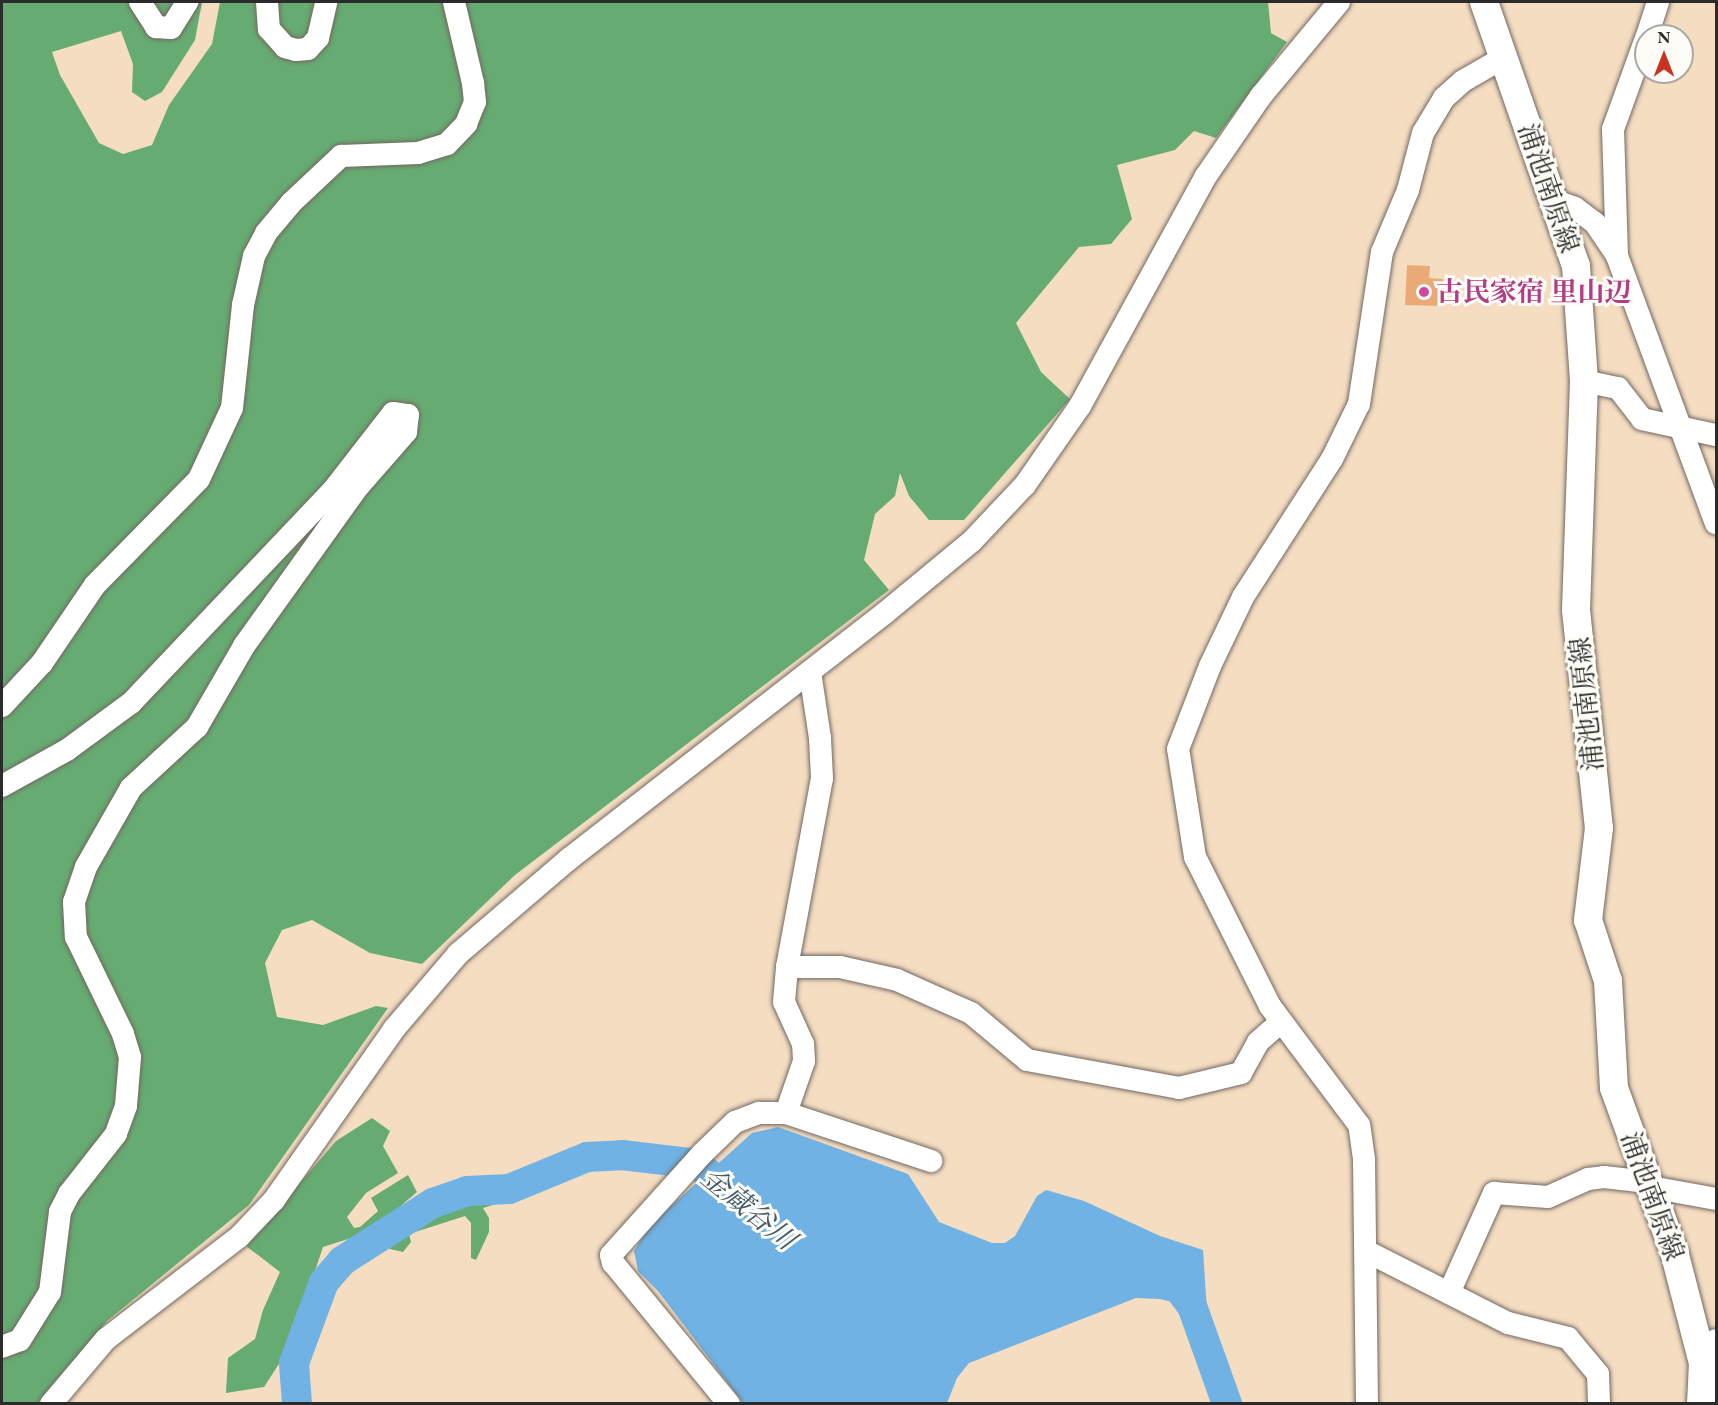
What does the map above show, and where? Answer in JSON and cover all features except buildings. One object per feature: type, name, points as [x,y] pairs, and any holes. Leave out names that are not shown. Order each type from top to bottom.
[{"type":"main road","name":"浦池南原線","points":[[1484,2],[1556,201],[1576,266],[1584,381],[1576,609],[1599,828],[1588,920],[1608,981],[1614,1088],[1675,1255],[1708,1375]]},
{"type":"street","points":[[140,2],[156,27],[171,28],[187,2]]},
{"type":"street","points":[[267,2],[269,29],[285,47],[296,50],[308,49],[318,38],[326,2]]},
{"type":"street","points":[[2,706],[42,663],[95,585],[199,479],[232,408],[243,305],[254,256],[266,233],[291,203],[341,156],[418,153],[447,144],[466,124],[475,102],[473,83],[454,2]]},
{"type":"street","points":[[51,1404],[106,1339],[145,1305],[208,1262],[274,1200],[394,1029],[458,954],[569,859],[810,672],[972,540],[1025,485],[1080,406],[1206,176],[1261,96],[1339,2]]},
{"type":"street","points":[[1651,24],[1659,2]]},
{"type":"street","points":[[1367,1404],[1366,1251],[1359,1125],[1281,1022],[1195,857],[1178,749],[1210,666],[1243,597],[1332,459],[1359,404],[1382,252],[1408,190],[1423,133],[1444,98],[1463,81],[1503,58]]},
{"type":"street","points":[[1617,256],[1612,129],[1634,69]]},
{"type":"street","points":[[1556,201],[1575,208],[1595,223],[1617,256],[1684,429],[1716,523]]},
{"type":"street","points":[[1584,381],[1618,388],[1642,419],[1716,435]]},
{"type":"street","points":[[2,786],[67,750],[130,703],[334,489],[393,413],[408,415],[406,432],[357,488],[244,646],[197,727],[131,788],[86,867],[74,902],[76,938],[123,1034],[130,1057],[126,1106],[116,1134],[69,1194],[60,1212],[50,1292],[20,1340],[2,1347]]},
{"type":"street","points":[[786,1113],[804,1061],[803,1044],[784,1002],[787,967],[822,778],[820,738],[810,672]]},
{"type":"street","points":[[787,967],[840,968],[897,980],[971,1013],[1027,1060],[1179,1088],[1242,1073],[1258,1042],[1281,1022]]},
{"type":"street","points":[[729,1404],[613,1263],[611,1255],[687,1170],[735,1122],[759,1113],[786,1113],[930,1161]]},
{"type":"street","points":[[1449,1293],[1494,1193],[1548,1197],[1588,1179],[1604,1177],[1649,1184],[1716,1199]]},
{"type":"street","points":[[1366,1251],[1508,1323],[1568,1338],[1598,1374],[1599,1404]]},
{"type":"green space","points":[[2,2],[202,2],[195,40],[162,92],[145,101],[132,92],[133,64],[121,31],[52,52],[60,75],[99,143],[123,154],[152,145],[169,105],[212,44],[220,2],[1268,2],[1271,33],[1287,42],[1216,138],[1194,131],[1175,150],[1117,165],[1132,219],[1111,244],[1079,247],[1016,323],[1041,372],[1070,399],[964,520],[929,520],[909,496],[900,473],[895,496],[875,514],[864,560],[889,590],[515,875],[422,964],[370,953],[312,920],[282,930],[265,963],[277,1017],[323,1025],[376,1006],[388,1008],[249,1205],[107,1321],[38,1403],[2,1404]]},
{"type":"green space","points":[[372,1118],[390,1131],[383,1146],[398,1173],[366,1193],[347,1217],[354,1228],[360,1227],[378,1211],[371,1198],[408,1175],[417,1192],[370,1232],[323,1247],[313,1277],[312,1298],[284,1356],[264,1387],[226,1393],[228,1358],[255,1339],[263,1310],[280,1272],[246,1246],[336,1141]]},
{"type":"green space","points":[[530,1187],[519,1197],[483,1208],[489,1218],[489,1232],[476,1260],[471,1258],[471,1223],[465,1216],[409,1234],[411,1242],[403,1252],[390,1249],[385,1241],[438,1206]]},
{"type":"water","points":[[778,1127],[908,1174],[939,1222],[992,1243],[1005,1243],[1015,1236],[1037,1196],[1046,1190],[1084,1201],[1160,1236],[1203,1250],[1207,1311],[1160,1299],[1136,1298],[969,1363],[957,1378],[947,1403],[743,1403],[658,1291],[638,1271],[634,1251],[650,1225],[752,1133]]},
{"type":"waterway","name":"金蔵谷川","points":[[297,1404],[294,1363],[324,1282],[342,1261],[433,1203],[467,1191],[509,1189],[587,1157],[622,1155],[697,1164],[737,1198]]},
{"type":"waterway","name":"金蔵谷川","points":[[1170,1277],[1192,1306],[1227,1404]]},
{"type":"place","name":"古民家宿 里山辺","points":[[1424,292]]}]
